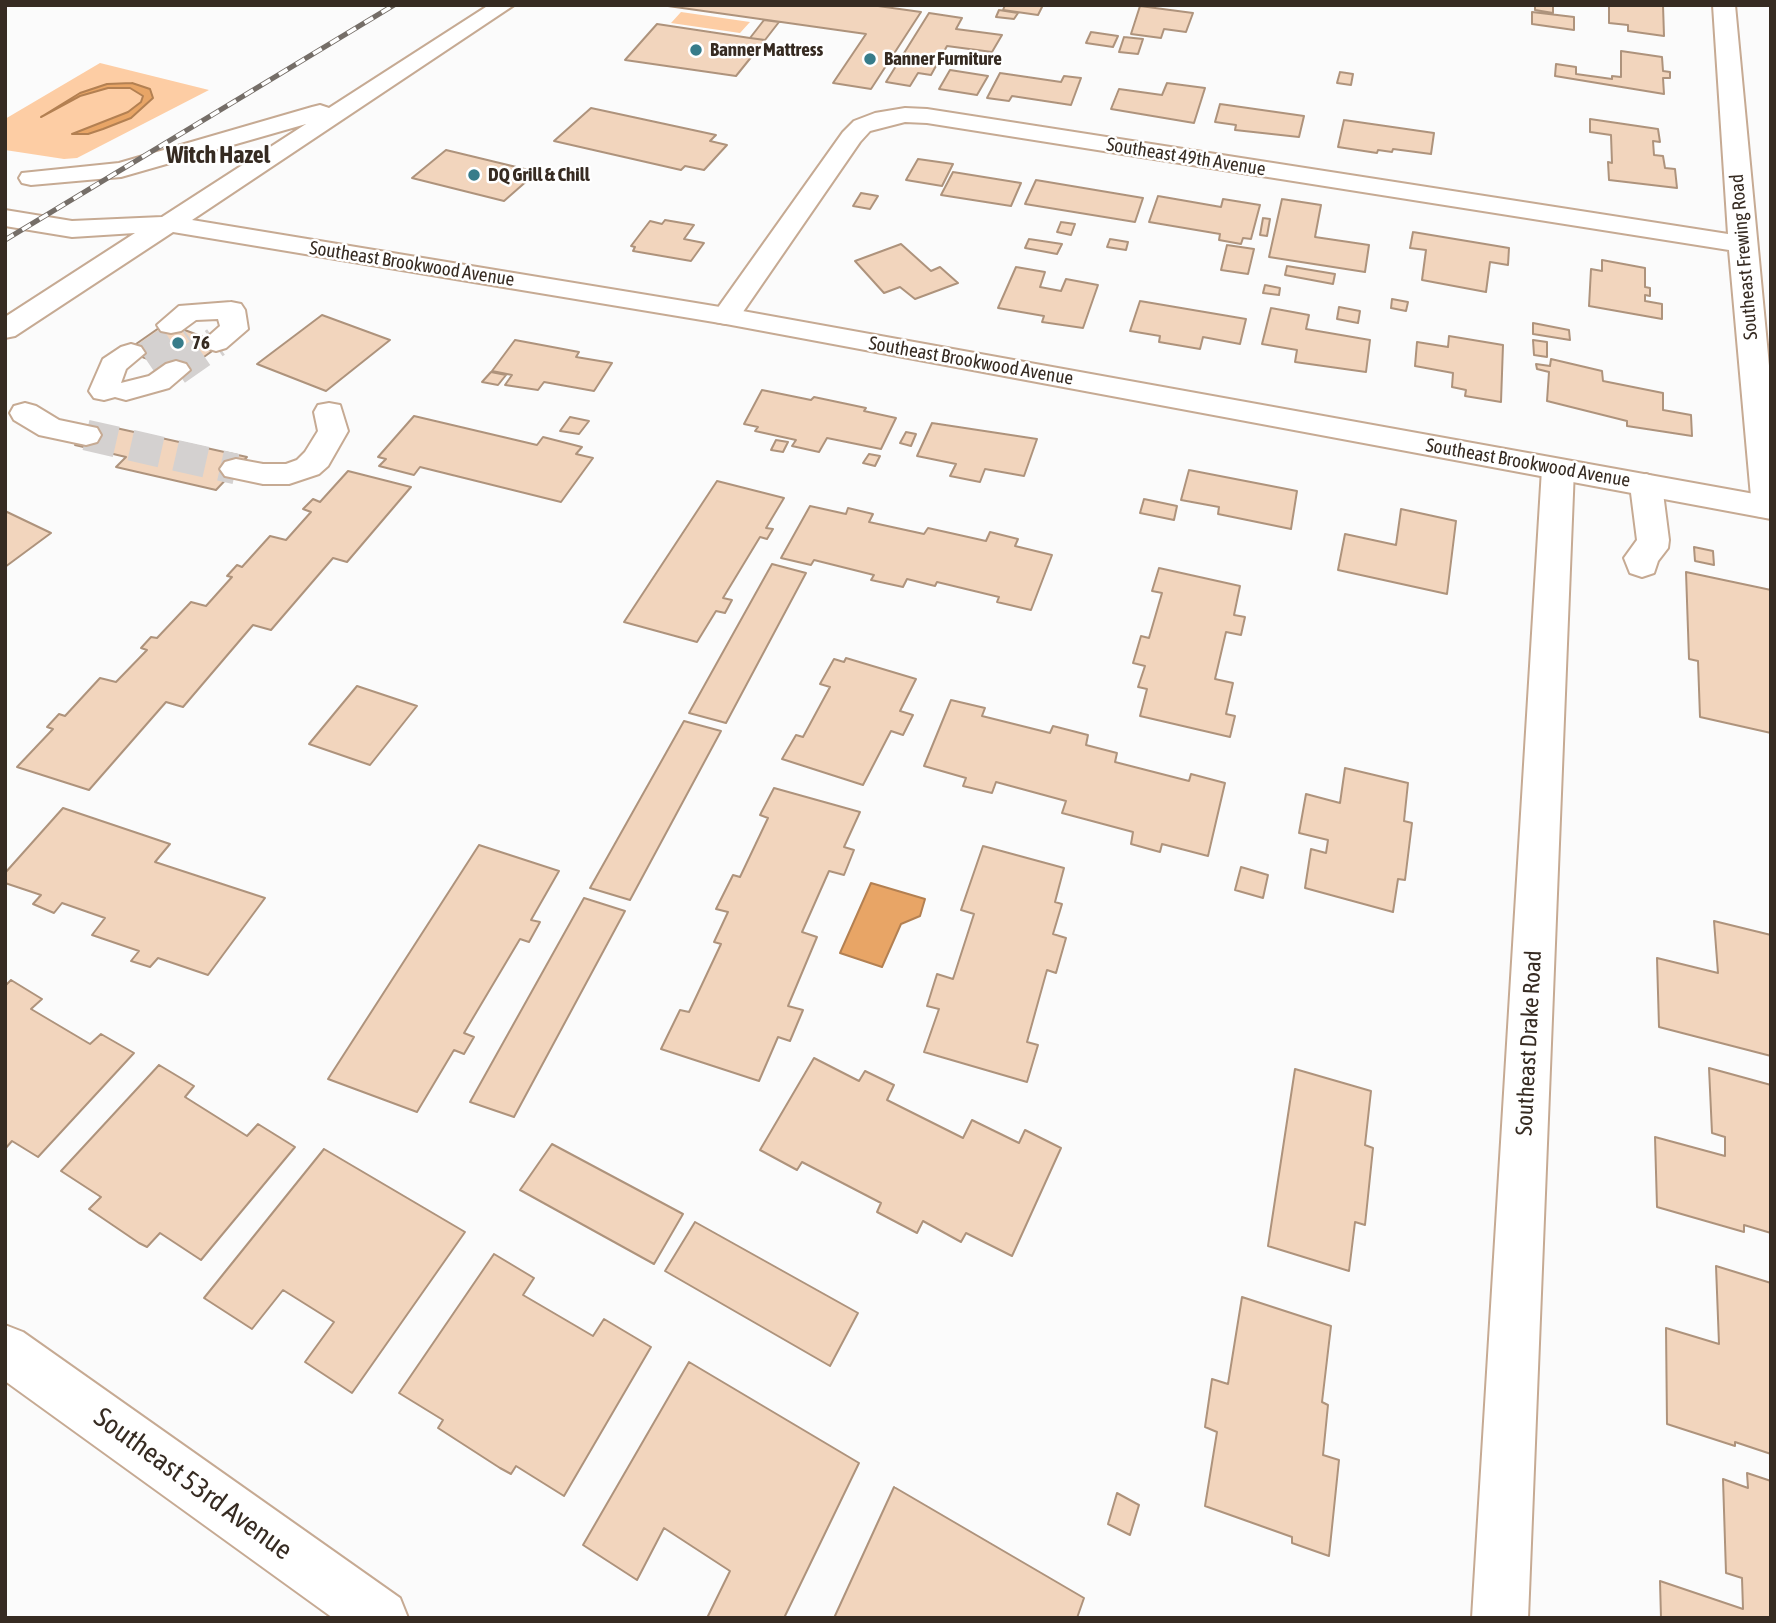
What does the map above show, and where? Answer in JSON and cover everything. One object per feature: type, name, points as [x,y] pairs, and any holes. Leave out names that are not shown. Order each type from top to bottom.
[{"type":"street","points":[[5,330],[503,5]]},
{"type":"street","name":"Southeast Frewing Road","points":[[1724,5],[1742,244],[1769,508]]},
{"type":"street","points":[[31,178],[121,170],[359,100]]},
{"type":"street","name":"Southeast 49th Avenue","points":[[726,316],[851,136],[862,126],[883,118],[905,115],[941,118],[1742,244]]},
{"type":"street","points":[[5,175],[137,197],[169,224]]},
{"type":"street","name":"Southeast Brookwood Avenue","points":[[5,218],[72,229],[169,224],[726,316],[1769,508]]},
{"type":"street","points":[[231,310],[234,329],[193,334],[189,312],[231,310]]},
{"type":"street","points":[[236,468],[263,474],[289,474],[308,467],[317,459],[332,432],[329,412]]},
{"type":"street","points":[[25,413],[50,428],[86,435]]},
{"type":"street","name":"Southeast Drake Road","points":[[1500,1618],[1558,469]]},
{"type":"street","points":[[1642,565],[1641,558],[1652,548],[1653,540],[1646,485]]},
{"type":"street","name":"Southeast 53rd Avenue","points":[[5,1350],[380,1618]]},
{"type":"shaded area","points":[[681,12],[750,22],[740,33],[671,23]]},
{"type":"shaded area","points":[[100,63],[209,90],[77,158],[64,159],[5,150],[5,119]]},
{"type":"shaded area","points":[[132,83],[150,89],[153,98],[131,118],[103,129],[88,134],[72,134],[128,112],[141,102],[143,96],[130,88],[108,88],[80,96],[41,117],[80,93],[107,84]]},
{"type":"shaded area","points":[[871,883],[925,899],[920,916],[901,924],[882,967],[840,953]]},
{"type":"building","name":"Banner Furniture","points":[[661,5],[871,5],[921,12],[871,89],[833,83],[866,34]]},
{"type":"building","points":[[1005,5],[1043,5],[1038,15],[1003,10]]},
{"type":"building","points":[[1535,5],[1553,5],[1553,13],[1535,10]]},
{"type":"building","points":[[1609,5],[1663,5],[1664,36],[1628,31],[1628,25],[1609,23]]},
{"type":"building","points":[[1140,6],[1193,13],[1186,32],[1164,29],[1161,38],[1131,34]]},
{"type":"building","points":[[999,10],[1018,13],[1014,19],[996,17]]},
{"type":"building","points":[[1532,12],[1574,17],[1574,30],[1532,24]]},
{"type":"building","points":[[929,13],[962,18],[956,29],[1002,35],[992,52],[947,46],[931,75],[918,73],[910,86],[886,82]]},
{"type":"building","points":[[764,20],[779,22],[765,40],[750,38]]},
{"type":"building","name":"Banner Mattress","points":[[657,24],[765,40],[736,76],[625,60]]},
{"type":"building","points":[[1091,32],[1118,36],[1113,47],[1086,43]]},
{"type":"building","points":[[1124,37],[1143,39],[1138,54],[1119,52]]},
{"type":"building","points":[[1621,51],[1662,57],[1663,71],[1670,72],[1670,78],[1663,78],[1664,94],[1555,76],[1556,64],[1576,67],[1576,74],[1612,79],[1612,76],[1621,77]]},
{"type":"building","points":[[950,70],[988,76],[977,95],[939,89]]},
{"type":"building","points":[[1340,72],[1353,74],[1351,85],[1337,83]]},
{"type":"building","points":[[1000,73],[1061,82],[1064,76],[1081,78],[1071,105],[1012,96],[1009,101],[987,98]]},
{"type":"building","points":[[1167,83],[1205,88],[1194,123],[1111,109],[1119,89],[1162,95]]},
{"type":"building","points":[[1220,104],[1304,116],[1299,137],[1235,130],[1236,125],[1215,122]]},
{"type":"building","points":[[591,108],[716,135],[710,141],[727,145],[704,170],[685,166],[681,170],[554,141]]},
{"type":"building","points":[[1590,119],[1658,129],[1660,142],[1653,141],[1654,155],[1663,156],[1665,168],[1675,169],[1677,188],[1609,180],[1608,162],[1612,163],[1611,135],[1590,132]]},
{"type":"building","points":[[1344,120],[1434,133],[1431,154],[1393,149],[1392,152],[1378,150],[1377,153],[1338,147]]},
{"type":"building","name":"DQ Grill & Chill","points":[[446,150],[537,172],[504,201],[412,178]]},
{"type":"building","points":[[918,159],[953,164],[942,186],[906,180]]},
{"type":"building","points":[[953,172],[1021,183],[1011,206],[941,195]]},
{"type":"building","points":[[1036,180],[1143,198],[1135,222],[1025,204]]},
{"type":"building","points":[[861,193],[878,196],[870,209],[853,206]]},
{"type":"building","points":[[1158,196],[1221,207],[1223,199],[1260,205],[1251,239],[1243,238],[1241,244],[1219,240],[1220,234],[1149,222]]},
{"type":"building","points":[[1282,199],[1321,205],[1315,237],[1369,245],[1365,272],[1269,257]]},
{"type":"building","points":[[1263,218],[1270,219],[1267,236],[1260,235]]},
{"type":"building","points":[[665,220],[694,225],[684,239],[704,243],[691,261],[633,251],[635,247],[631,246],[650,221],[662,224]]},
{"type":"building","points":[[1061,222],[1075,224],[1071,235],[1057,232]]},
{"type":"building","points":[[1413,232],[1509,248],[1508,265],[1490,262],[1486,292],[1422,280],[1426,250],[1410,248]]},
{"type":"building","points":[[1029,239],[1062,244],[1057,254],[1025,248]]},
{"type":"building","points":[[1110,239],[1128,242],[1126,250],[1107,247]]},
{"type":"building","points":[[901,244],[931,271],[940,267],[958,283],[915,299],[900,287],[884,293],[855,261]]},
{"type":"building","points":[[1227,245],[1254,249],[1248,274],[1221,270]]},
{"type":"building","points":[[1602,260],[1645,268],[1645,287],[1650,288],[1650,296],[1645,295],[1645,301],[1662,304],[1662,319],[1589,306],[1591,269],[1602,271]]},
{"type":"building","points":[[1287,266],[1335,274],[1333,284],[1285,275]]},
{"type":"building","points":[[1016,267],[1045,272],[1040,287],[1061,291],[1066,279],[1098,285],[1083,328],[1042,322],[1044,316],[998,308]]},
{"type":"building","points":[[1265,285],[1280,288],[1279,295],[1263,293]]},
{"type":"building","points":[[1392,299],[1408,302],[1406,311],[1391,308]]},
{"type":"building","points":[[1140,301],[1246,319],[1240,344],[1203,337],[1200,349],[1159,342],[1160,336],[1130,331]]},
{"type":"building","points":[[1339,307],[1360,311],[1358,323],[1337,319]]},
{"type":"building","points":[[1271,308],[1309,315],[1306,329],[1370,340],[1366,372],[1295,362],[1297,350],[1262,344]]},
{"type":"building","points":[[322,315],[390,340],[326,391],[257,364]]},
{"type":"building","points":[[166,323],[222,344],[183,372],[126,351]]},
{"type":"building","points":[[1533,323],[1569,330],[1570,340],[1533,334]]},
{"type":"building","points":[[1449,336],[1503,345],[1501,402],[1465,396],[1466,390],[1452,387],[1453,373],[1415,366],[1417,342],[1448,347]]},
{"type":"building","points":[[515,340],[579,352],[576,357],[612,363],[594,391],[544,382],[538,390],[505,385],[512,375],[492,371]]},
{"type":"building","points":[[1533,340],[1547,342],[1547,357],[1534,355]]},
{"type":"building","points":[[1551,359],[1602,371],[1603,381],[1663,393],[1663,410],[1691,415],[1692,436],[1627,426],[1627,421],[1547,401],[1549,372],[1537,369],[1536,364],[1550,366]]},
{"type":"building","points":[[491,372],[506,375],[498,385],[482,382]]},
{"type":"building","points":[[762,390],[811,400],[814,397],[866,408],[864,411],[896,418],[881,449],[827,438],[819,452],[792,446],[796,440],[755,431],[758,427],[744,424]]},
{"type":"building","points":[[414,416],[537,445],[543,437],[582,447],[576,454],[593,458],[561,502],[420,467],[414,475],[379,466],[386,459],[378,457]]},
{"type":"building","points":[[570,417],[589,421],[579,434],[560,431]]},
{"type":"building","points":[[932,423],[1037,439],[1024,476],[985,469],[980,482],[950,476],[956,464],[917,456]]},
{"type":"building","points":[[98,424],[247,457],[216,490],[116,467],[126,457],[75,445]]},
{"type":"building","points":[[906,432],[916,434],[911,446],[900,443]]},
{"type":"building","points":[[776,440],[788,442],[783,452],[771,450]]},
{"type":"building","points":[[869,454],[880,456],[875,466],[863,463]]},
{"type":"building","points":[[1189,470],[1297,491],[1291,529],[1218,514],[1219,507],[1181,500]]},
{"type":"building","points":[[348,471],[411,487],[347,562],[333,558],[271,630],[253,625],[183,707],[166,702],[89,790],[17,767],[53,729],[47,727],[59,714],[65,716],[100,678],[116,682],[147,650],[141,648],[151,637],[157,638],[191,602],[206,606],[232,577],[227,576],[237,565],[242,567],[270,536],[286,540],[311,512],[303,509],[313,499],[320,502]]},
{"type":"building","points":[[717,481],[784,498],[766,528],[773,529],[767,539],[760,537],[723,598],[732,600],[725,613],[716,611],[697,642],[624,622]]},
{"type":"building","points":[[1144,499],[1177,506],[1174,520],[1140,513]]},
{"type":"building","points":[[810,506],[846,514],[848,508],[873,514],[869,522],[924,534],[928,528],[986,541],[990,532],[1018,539],[1015,546],[1052,555],[1031,610],[997,602],[999,597],[937,582],[935,586],[907,579],[903,587],[871,580],[874,575],[814,560],[811,565],[781,558]]},
{"type":"building","points":[[1401,509],[1456,521],[1447,594],[1338,570],[1345,534],[1396,545]]},
{"type":"building","points":[[5,511],[51,533],[5,567]]},
{"type":"building","points":[[1694,547],[1713,551],[1714,565],[1695,561]]},
{"type":"building","points":[[772,564],[806,573],[726,723],[689,713]]},
{"type":"building","points":[[1159,568],[1240,586],[1234,615],[1245,617],[1241,635],[1226,632],[1215,679],[1233,683],[1226,714],[1235,716],[1230,737],[1140,716],[1147,689],[1138,687],[1145,666],[1133,663],[1141,636],[1149,638],[1162,593],[1152,591]]},
{"type":"building","points":[[1686,572],[1771,590],[1771,733],[1700,717],[1698,661],[1689,659]]},
{"type":"building","points":[[846,658],[916,679],[900,711],[913,715],[903,735],[891,731],[863,785],[782,759],[796,735],[803,737],[830,687],[820,684],[834,659],[844,662]]},
{"type":"building","points":[[357,686],[417,706],[370,765],[309,744]]},
{"type":"building","points":[[951,700],[985,708],[982,716],[1050,733],[1053,726],[1088,735],[1086,745],[1117,753],[1115,762],[1189,781],[1191,774],[1225,783],[1208,856],[1162,844],[1160,852],[1131,844],[1133,832],[1062,813],[1066,801],[996,782],[992,793],[963,786],[966,778],[924,766]]},
{"type":"building","points":[[684,721],[721,731],[630,900],[590,888]]},
{"type":"building","points":[[1345,768],[1408,783],[1404,821],[1412,823],[1405,880],[1398,879],[1393,912],[1305,888],[1311,849],[1326,853],[1328,840],[1299,833],[1306,794],[1340,803]]},
{"type":"building","points":[[774,788],[860,812],[844,847],[854,850],[844,875],[829,871],[802,932],[817,937],[788,1006],[803,1010],[790,1041],[778,1037],[759,1081],[661,1049],[680,1010],[689,1012],[721,944],[714,942],[728,912],[716,909],[733,875],[740,877],[768,818],[760,815]]},
{"type":"building","points":[[63,808],[170,844],[155,862],[265,898],[208,975],[158,958],[150,967],[131,961],[139,951],[92,935],[105,918],[62,903],[54,913],[33,904],[41,895],[5,883],[5,873]]},
{"type":"building","points":[[479,845],[559,871],[531,920],[540,922],[529,942],[520,939],[464,1033],[474,1037],[464,1054],[454,1050],[417,1112],[328,1079]]},
{"type":"building","points":[[983,846],[1064,868],[1055,902],[1062,904],[1053,934],[1066,938],[1056,973],[1047,970],[1027,1042],[1038,1045],[1027,1082],[924,1052],[939,1009],[927,1006],[937,974],[953,979],[974,914],[961,910]]},
{"type":"building","points":[[1241,867],[1268,875],[1263,898],[1235,890]]},
{"type":"building","points":[[584,898],[625,911],[514,1117],[470,1102]]},
{"type":"building","points":[[1714,921],[1771,935],[1771,1056],[1659,1027],[1657,958],[1718,973]]},
{"type":"building","points":[[11,980],[42,999],[31,1009],[90,1044],[101,1034],[134,1053],[38,1157],[12,1141],[5,1149],[5,986]]},
{"type":"building","points":[[814,1058],[859,1081],[865,1071],[894,1085],[887,1100],[963,1138],[972,1120],[1019,1143],[1025,1130],[1061,1148],[1012,1256],[966,1233],[961,1242],[923,1221],[917,1233],[877,1212],[881,1203],[802,1162],[797,1170],[760,1150]]},
{"type":"building","points":[[159,1065],[194,1086],[185,1097],[247,1136],[258,1124],[295,1147],[201,1260],[160,1233],[147,1247],[139,1243],[89,1209],[101,1197],[61,1171]]},
{"type":"building","points":[[1709,1068],[1771,1085],[1771,1233],[1744,1225],[1744,1232],[1657,1207],[1655,1137],[1725,1156],[1725,1137],[1712,1133]]},
{"type":"building","points":[[1295,1069],[1371,1091],[1365,1145],[1373,1148],[1365,1225],[1355,1222],[1349,1271],[1268,1246]]},
{"type":"building","points":[[552,1144],[683,1214],[654,1264],[520,1190]]},
{"type":"building","points":[[324,1149],[465,1232],[352,1393],[305,1362],[334,1322],[283,1290],[252,1329],[204,1298]]},
{"type":"building","points":[[695,1222],[858,1313],[830,1366],[665,1271]]},
{"type":"building","points":[[494,1254],[534,1278],[523,1295],[593,1336],[604,1319],[651,1347],[564,1496],[516,1466],[511,1474],[500,1468],[438,1428],[443,1420],[399,1393]]},
{"type":"building","points":[[1716,1266],[1771,1283],[1771,1454],[1735,1442],[1735,1446],[1667,1424],[1666,1328],[1719,1344]]},
{"type":"building","points":[[1242,1297],[1331,1326],[1322,1402],[1328,1405],[1323,1455],[1339,1460],[1329,1556],[1292,1543],[1292,1537],[1205,1506],[1217,1432],[1205,1427],[1212,1379],[1228,1384]]},
{"type":"building","points":[[689,1362],[859,1463],[784,1618],[707,1618],[730,1571],[664,1528],[637,1580],[583,1545]]},
{"type":"building","points":[[1747,1473],[1771,1481],[1771,1618],[1661,1618],[1660,1581],[1743,1609],[1742,1578],[1726,1573],[1723,1479],[1748,1488]]},
{"type":"building","points":[[894,1487],[1084,1598],[1077,1618],[834,1618]]},
{"type":"building","points":[[1117,1493],[1139,1505],[1130,1535],[1108,1524]]},
{"type":"tunnel","points":[[145,358],[185,331]]},
{"type":"tunnel","points":[[176,370],[216,342]]},
{"type":"tunnel","points":[[86,435],[236,469]]},
{"type":"railway","points":[[5,240],[394,5]]},
{"type":"place","name":"Banner Mattress","points":[[696,50]]},
{"type":"place","name":"Banner Furniture","points":[[870,59]]},
{"type":"place","name":"DQ Grill & Chill","points":[[474,175]]},
{"type":"place","name":"76","points":[[178,343]]},
{"type":"district","name":"Witch Hazel","points":[[218,155]]}]
